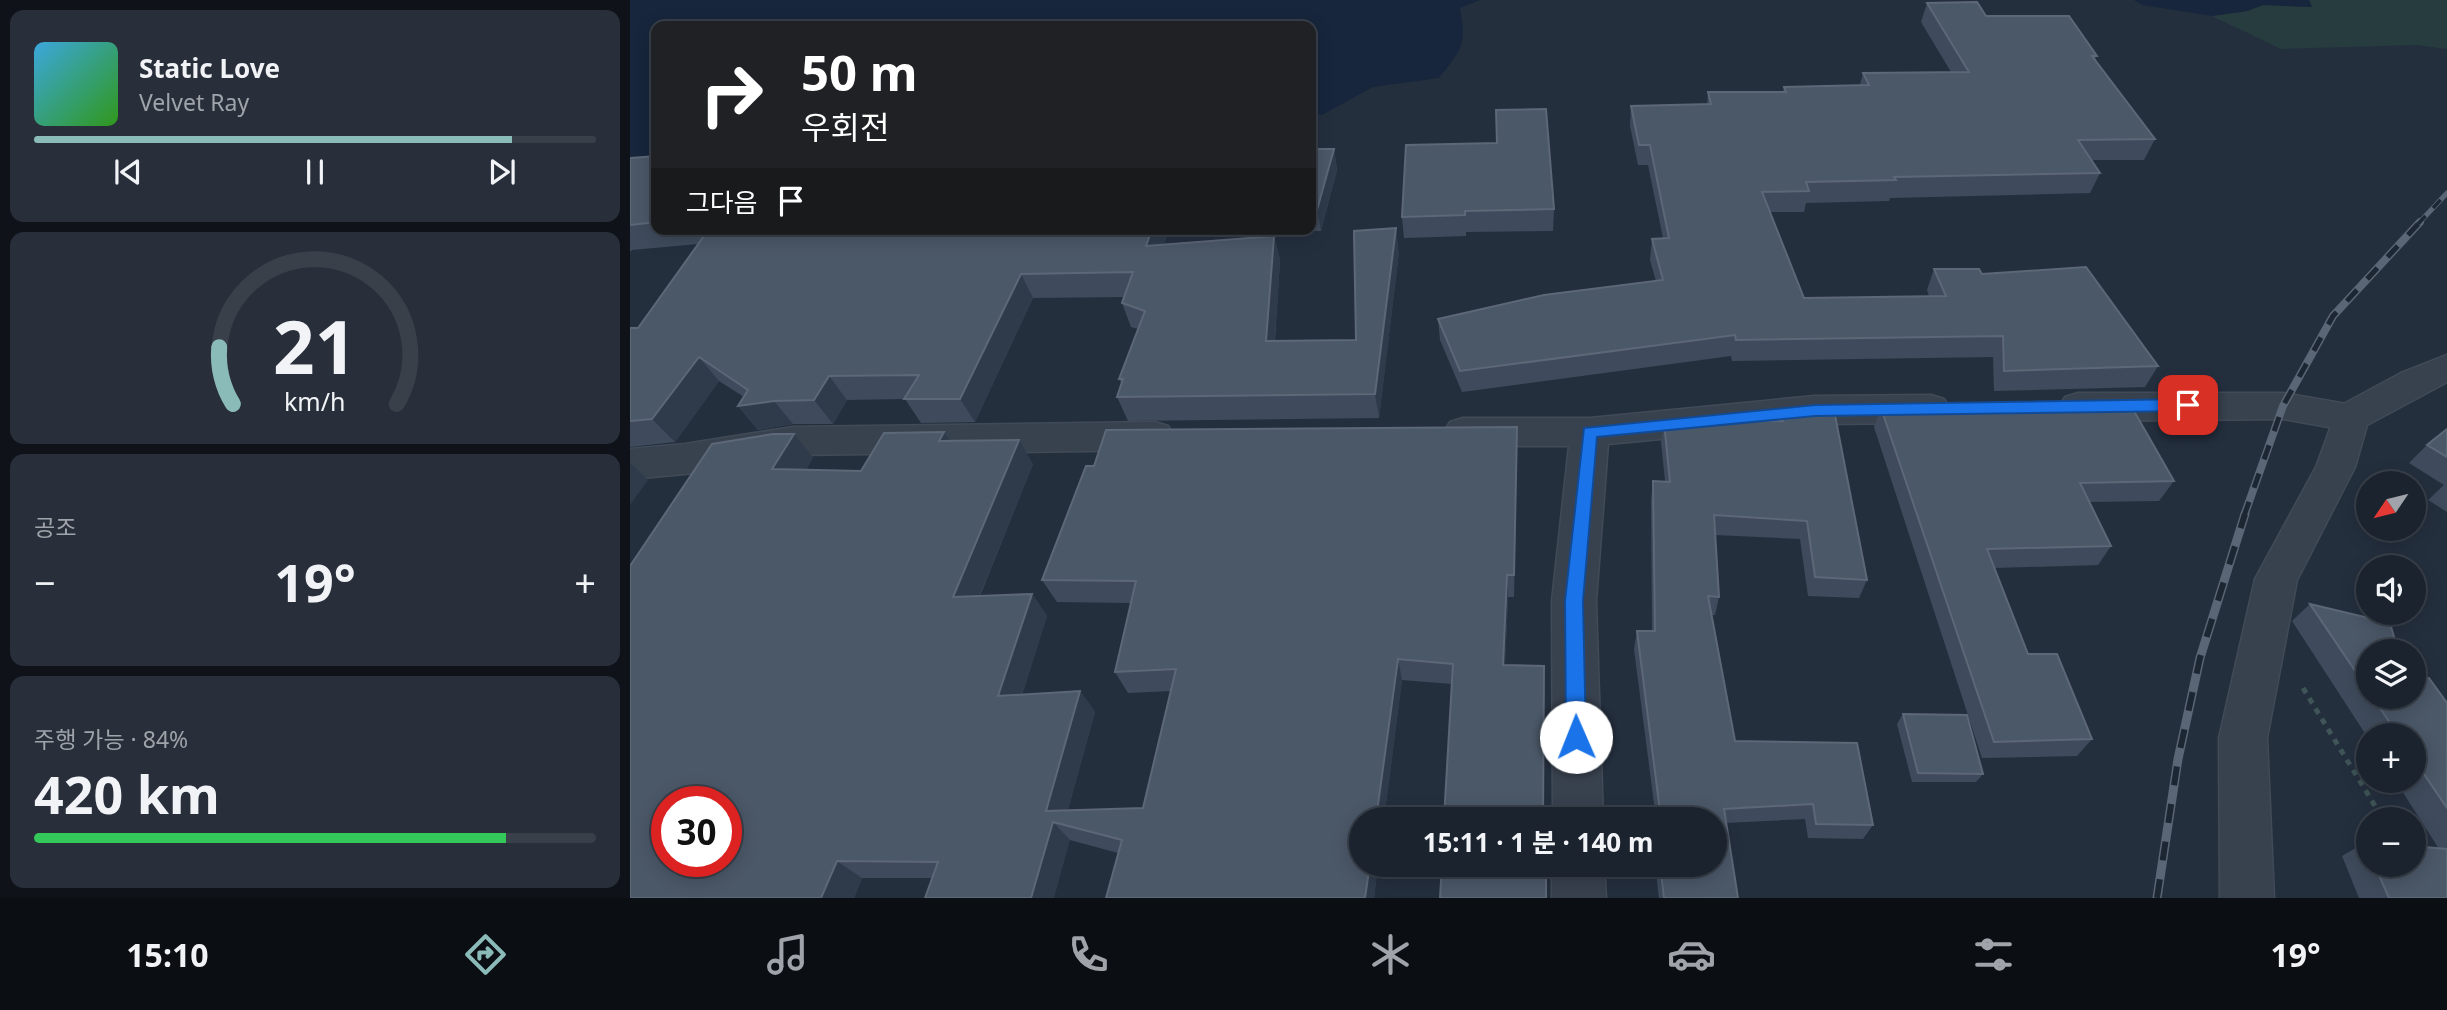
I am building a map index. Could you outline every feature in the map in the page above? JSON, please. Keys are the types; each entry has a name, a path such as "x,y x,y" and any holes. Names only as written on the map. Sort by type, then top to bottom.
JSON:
{"street":[{"path":"2050,407 2283,407 2351,417 2414,382 2447,368"},
{"path":"1427,432 1590,432 1815,410 1967,408"},
{"path":"2247,898 2244,738 2276,579 2335,467 2351,417"},
{"path":"1578,807 1574,601 1590,432"},
{"path":"630,464 685,459 793,441 1193,435"},
{"path":"1578,877 1579,898"}],"path":[{"path":"2264,637 2310,698 2376,807"}],"green space":[{"path":"2309,0 2447,0 2447,49 2417,45 2281,49 2212,16 2247,11 2263,5 2312,7"}],"water":[{"path":"630,0 1480,0 1460,8 1463,30 1461,46 1439,78 1373,87 1322,115 1316,114 1316,21 651,21 651,169 630,171"},
{"path":"2134,0 2309,0 2312,7 2263,5 2247,11 2212,16 2142,5"}],"building":[{"path":"1977,2 1986,16 2069,16 2097,56 2092,56 2155,139 2078,140 2100,173 1894,177 1896,180 1806,182 1809,191 1762,192 1804,298 1946,296 1934,269 1979,269 1982,274 2086,267 2158,366 2004,371 2003,336 1736,340 1735,335 1460,371 1438,319 1544,295 1663,280 1652,239 1669,238 1650,145 1639,145 1631,106 1711,104 1708,92 1786,92 1784,87 1869,85 1863,73 1969,72 1927,3"},
{"path":"1546,109 1554,209 1465,211 1465,215 1402,217 1406,145 1497,143 1496,110"},
{"path":"1316,149 1334,149 1317,210"},
{"path":"651,156 651,223 630,225 630,158"},
{"path":"1396,228 1375,394 1117,397 1123,379 1119,379 1145,311 1122,303 1133,272 1021,274 960,399 904,399 919,375 829,376 814,400 774,401 738,406 748,390 699,357 652,419 630,421 630,328 638,328 705,235 1150,235 1146,246 1274,236 1266,341 1356,340 1354,231"},
{"path":"2130,404 2174,481 2080,483 2111,546 1987,549 2028,654 2057,654 2092,739 1994,742 1881,408"},
{"path":"1834,410 1867,580 1815,577 1807,521 1714,515 1719,597 1708,596 1735,741 1857,743 1873,825 1816,824 1813,804 1727,809 1659,807 1637,631 1655,631 1653,481 1670,482 1664,422 1783,421 1780,413"},
{"path":"1517,427 1514,575 1507,575 1503,665 1544,666 1543,807 1445,807 1453,664 1398,659 1378,807 1349,807 1349,877 1368,877 1365,898 1106,898 1122,840 1053,822 1031,898 925,898 938,862 837,861 821,898 630,898 630,566 712,444 773,434 794,434 772,469 861,471 884,433 944,432 939,441 1019,440 953,597 1032,594 998,696 1080,691 1046,811 1143,808 1176,669 1115,672 1136,581 1042,580 1086,466 1094,466 1106,430"},
{"path":"2447,429 2447,457 2427,445"},
{"path":"2310,604 2356,615 2356,625 2391,625 2395,639 2356,639 2356,672"},
{"path":"2426,678 2429,678 2447,703 2447,808 2426,777 2426,723 2390,723 2381,709 2426,709"},
{"path":"1903,714 1967,715 1983,774 1918,773"},
{"path":"1727,828 1738,898 1664,898 1662,877 1727,877"},
{"path":"2426,847 2447,849 2447,898 2389,898 2380,877 2426,877"},
{"path":"1441,877 1546,877 1546,898 1440,898"}],"railway":[{"path":"2418,224 2447,193"},
{"path":"2244,516 2283,406 2333,316 2420,222"},
{"path":"2157,898 2178,759 2200,658 2245,514"}],"route":[{"path":"1576,737 1574,601 1590,432 1815,410 2188,405"}]}
